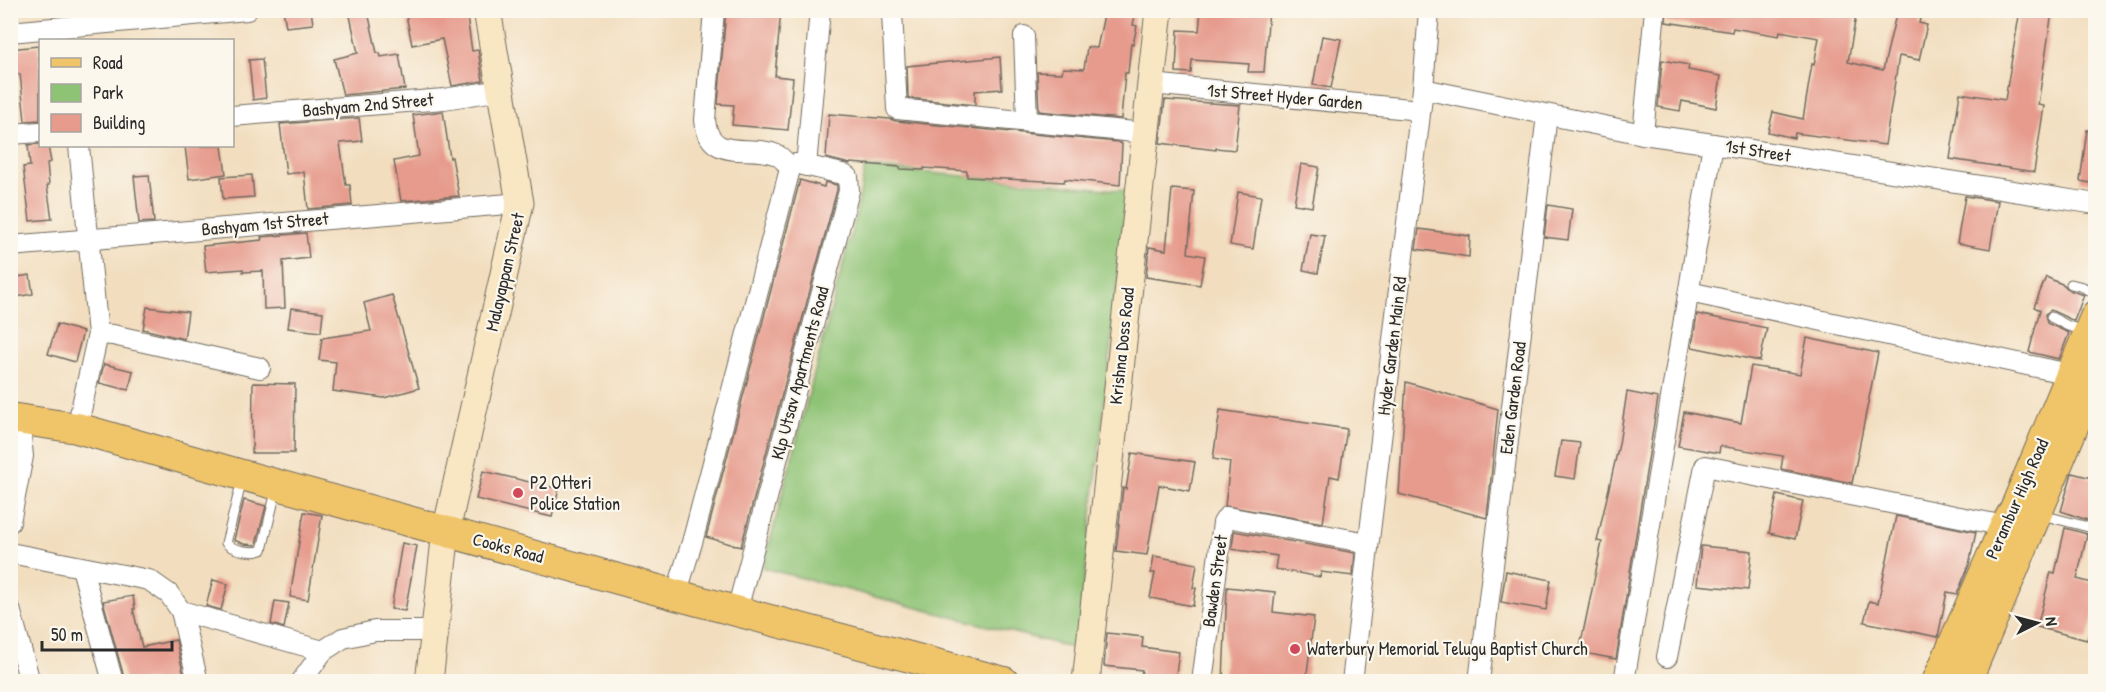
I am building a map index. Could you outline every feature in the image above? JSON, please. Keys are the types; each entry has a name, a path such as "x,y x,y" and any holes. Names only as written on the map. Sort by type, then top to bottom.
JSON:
{"main road":[{"name":"Perambur High Road","path":"1966,681 2032,506 2086,388 2092,323"},
{"name":"Cooks Road","path":"15,419 77,428 676,595 1004,681"},
{"name":"Perambur High Road","path":"1937,681 2005,526 2032,506"}],"street":[{"path":"10,32 67,34 247,10"},
{"name":"Malayappan Street","path":"429,681 446,531 520,203 487,10"},
{"name":"Klp Utsav Apartments Road","path":"714,10 705,120 706,132 711,141 721,147 778,155 798,167 842,174 848,177 849,191 737,610"},
{"path":"676,595 798,167 820,10"},
{"name":"Krishna Doss Road","path":"1086,681 1159,10"},
{"name":"Hyder Garden Main Rd","path":"1352,681 1423,89 1429,10"},
{"path":"1643,134 1655,10"},
{"path":"892,12 897,109 1144,133"},
{"path":"1024,36 1027,121"},
{"name":"1st Street Hyder Garden","path":"1151,84 1420,110"},
{"name":"1st Street","path":"1423,89 1643,134 2096,204"},
{"name":"Bashyam 2nd Street","path":"234,116 444,99 502,90"},
{"name":"Eden Garden Road","path":"1479,681 1546,115"},
{"path":"10,134 39,132"},
{"path":"1624,681 1713,144"},
{"path":"77,428 98,334 79,147"},
{"name":"Bashyam 1st Street","path":"10,246 520,203"},
{"path":"1689,292 2086,388"},
{"path":"98,334 113,335 260,368"},
{"path":"10,522 23,456 15,419"},
{"path":"1667,657 1705,466 2005,526"},
{"name":"Bawden Street","path":"1202,681 1223,523 1227,518 1368,543"},
{"path":"10,553 149,580 169,594 181,611 198,681"},
{"path":"82,568 113,681"},
{"path":"10,609 30,681"},
{"path":"181,611 323,651"},
{"path":"301,681 323,651 343,638 375,631 435,631"}],"lane":[{"path":"2071,284 2083,287 2096,295"},
{"path":"2051,317 2068,326 2092,323"},
{"path":"243,476 226,543 229,547 256,553 262,550 278,485"},
{"path":"2032,506 2096,529"}],"green space":[{"path":"865,167 1128,191 1077,649 763,568 856,215"}],"building":[{"path":"283,10 311,10 313,24 286,27"},
{"path":"443,10 466,10 472,51 478,50 483,81 452,86 442,39 412,45 406,15"},
{"path":"726,10 781,10 775,76 793,78 788,130 732,125 734,105 718,104"},
{"path":"1105,10 1136,10 1133,25 1137,26 1133,44 1131,43 1128,73 1125,73 1121,119 1039,111 1037,72 1062,73 1063,68 1084,69 1087,47 1097,48"},
{"path":"1201,10 1269,10 1264,72 1248,72 1249,64 1192,60 1191,73 1176,72 1178,30 1199,31"},
{"path":"1667,10 1857,10 1848,62 1883,70 1897,10 1922,10 1919,23 1927,25 1919,60 1899,56 1885,145 1795,133 1794,138 1768,132 1773,112 1803,119 1812,64 1814,65 1819,38 1780,31 1779,36 1733,28 1732,32 1666,22"},
{"path":"2020,10 2052,12 2038,105 2044,106 2034,172 1950,159 1960,93 2005,100"},
{"path":"368,12 377,53 380,53 381,57 399,54 405,89 343,95 334,59 358,53 350,16"},
{"path":"1322,36 1341,39 1331,88 1313,85"},
{"path":"38,46 39,120 25,121 20,74 10,75 10,49"},
{"path":"1000,57 1002,89 975,91 975,105 908,98 907,66"},
{"path":"262,59 266,98 253,100 249,60"},
{"path":"1662,60 1689,65 1688,70 1721,76 1716,108 1682,101 1680,111 1658,107"},
{"path":"1165,100 1240,105 1235,150 1160,143"},
{"path":"443,111 450,158 452,157 459,196 401,201 394,161 419,156 413,115"},
{"path":"829,114 1118,142 1122,144 1120,185 1065,179 1064,182 967,177 967,171 900,169 900,167 850,164 826,158"},
{"path":"359,118 362,141 340,143 346,185 350,185 352,205 308,209 304,172 286,174 280,124"},
{"path":"2087,130 2096,131 2096,184 2080,181"},
{"path":"39,144 39,147 48,147 51,162 47,163 49,185 47,185 52,219 30,221 23,167 30,166 28,145"},
{"path":"185,147 222,147 226,174 189,179"},
{"path":"1301,164 1319,167 1312,207 1294,204"},
{"path":"149,175 154,222 139,223 134,176"},
{"path":"252,175 254,197 223,199 221,177"},
{"path":"800,180 824,187 825,182 837,185 837,190 741,547 706,537"},
{"path":"1172,189 1194,191 1188,253 1205,256 1200,285 1146,277 1149,247 1166,250"},
{"path":"1238,192 1261,196 1253,249 1230,245"},
{"path":"1965,196 1998,201 1990,249 1957,243"},
{"path":"1548,205 1572,209 1568,240 1544,237"},
{"path":"1419,229 1470,236 1469,257 1416,249"},
{"path":"306,233 309,258 283,261 285,308 264,309 263,271 243,272 243,269 206,272 203,246"},
{"path":"1310,234 1325,236 1318,273 1303,270"},
{"path":"30,275 33,294 10,298 10,278"},
{"path":"2046,277 2064,285 2069,290 2084,295 2074,321 2051,310 2045,314 2047,323 2069,333 2059,359 2029,352 2040,310 2034,307"},
{"path":"392,295 419,388 384,398 333,391 336,362 319,360 322,338 371,331 364,303"},
{"path":"147,307 188,312 184,339 143,329"},
{"path":"291,308 323,312 321,332 288,328"},
{"path":"1697,314 1767,328 1760,361 1692,347"},
{"path":"57,324 83,332 75,362 48,354"},
{"path":"1807,338 1878,353 1852,483 1781,469 1783,456 1720,446 1719,453 1678,446 1684,412 1741,423 1751,366 1800,374"},
{"path":"104,364 133,371 129,390 99,383"},
{"path":"1406,382 1498,409 1487,518 1399,494"},
{"path":"253,383 295,384 294,453 252,453"},
{"path":"1627,392 1658,398 1616,659 1579,652 1602,542 1597,541 1619,444"},
{"path":"1220,410 1347,429 1339,478 1330,476 1323,523 1225,506 1230,462 1213,459"},
{"path":"1561,441 1580,443 1575,479 1555,476"},
{"path":"1132,453 1195,462 1190,491 1159,485 1147,555 1116,551 1123,488 1126,489"},
{"name":"P2 Otteri Police Station","path":"483,471 559,489 552,517 476,499"},
{"path":"2072,473 2096,479 2096,520 2091,519 2090,521 2061,511"},
{"path":"1777,495 1803,501 1795,539 1769,533"},
{"path":"244,500 266,506 256,545 234,540"},
{"path":"304,512 322,515 308,600 290,597"},
{"path":"1896,516 1976,532 1969,565 1957,594 1947,592 1938,637 1864,622 1869,601 1878,603"},
{"path":"2065,528 2087,534 2077,579 2096,584 2096,608 2087,640 2037,627 2051,572 2055,573"},
{"path":"1234,531 1355,553 1353,576 1321,572 1320,577 1275,569 1277,556 1232,549"},
{"path":"402,543 417,546 405,611 391,609"},
{"path":"1701,546 1752,551 1748,590 1697,585"},
{"path":"1154,556 1197,564 1193,606 1150,598 1155,573 1151,573"},
{"path":"1506,571 1551,580 1546,610 1501,602"},
{"path":"213,580 228,584 221,610 206,606"},
{"path":"1227,587 1275,592 1273,612 1314,617 1306,681 1223,680"},
{"path":"133,596 135,609 133,609 142,647 176,640 185,681 125,681 103,601"},
{"path":"275,601 289,603 284,628 271,624"},
{"path":"1107,633 1143,637 1142,647 1179,652 1175,681 1140,681 1142,670 1104,666"}],"place":[{"name":"P2 Otteri Police Station","path":"518,493"},
{"name":"Waterbury Memorial Telugu Baptist Church","path":"1295,649"}]}
